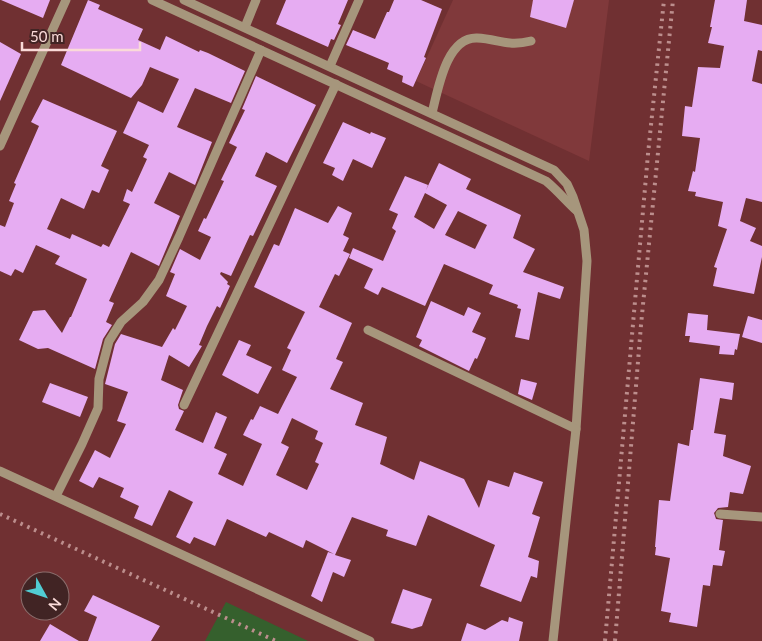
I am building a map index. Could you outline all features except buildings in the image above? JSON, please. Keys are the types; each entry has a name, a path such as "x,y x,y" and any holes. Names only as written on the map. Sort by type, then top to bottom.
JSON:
{"street":[{"path":"0,146 66,0"},
{"path":"152,0 546,181 561,193 568,204 577,212"},
{"path":"184,0 554,170 567,184 584,230 587,261 576,429 553,641"},
{"path":"245,27 256,0"},
{"path":"330,66 359,0"},
{"path":"432,113 448,60 454,48 460,43 471,38 508,44 520,44 531,41"},
{"path":"56,496 94,420 98,408 99,380 104,354 109,341 121,322 143,302 159,280 180,237 260,50"},
{"path":"184,405 336,84"},
{"path":"368,330 576,429"},
{"path":"0,471 370,641"},
{"path":"720,514 762,517"}],"shaded area":[{"path":"453,0 609,0 589,161 416,81"}],"green space":[{"path":"226,602 308,641 205,641"}],"railway":[{"path":"605,641 648,154 664,0"},
{"path":"615,641 641,325 673,0"},
{"path":"0,514 276,641"}]}
